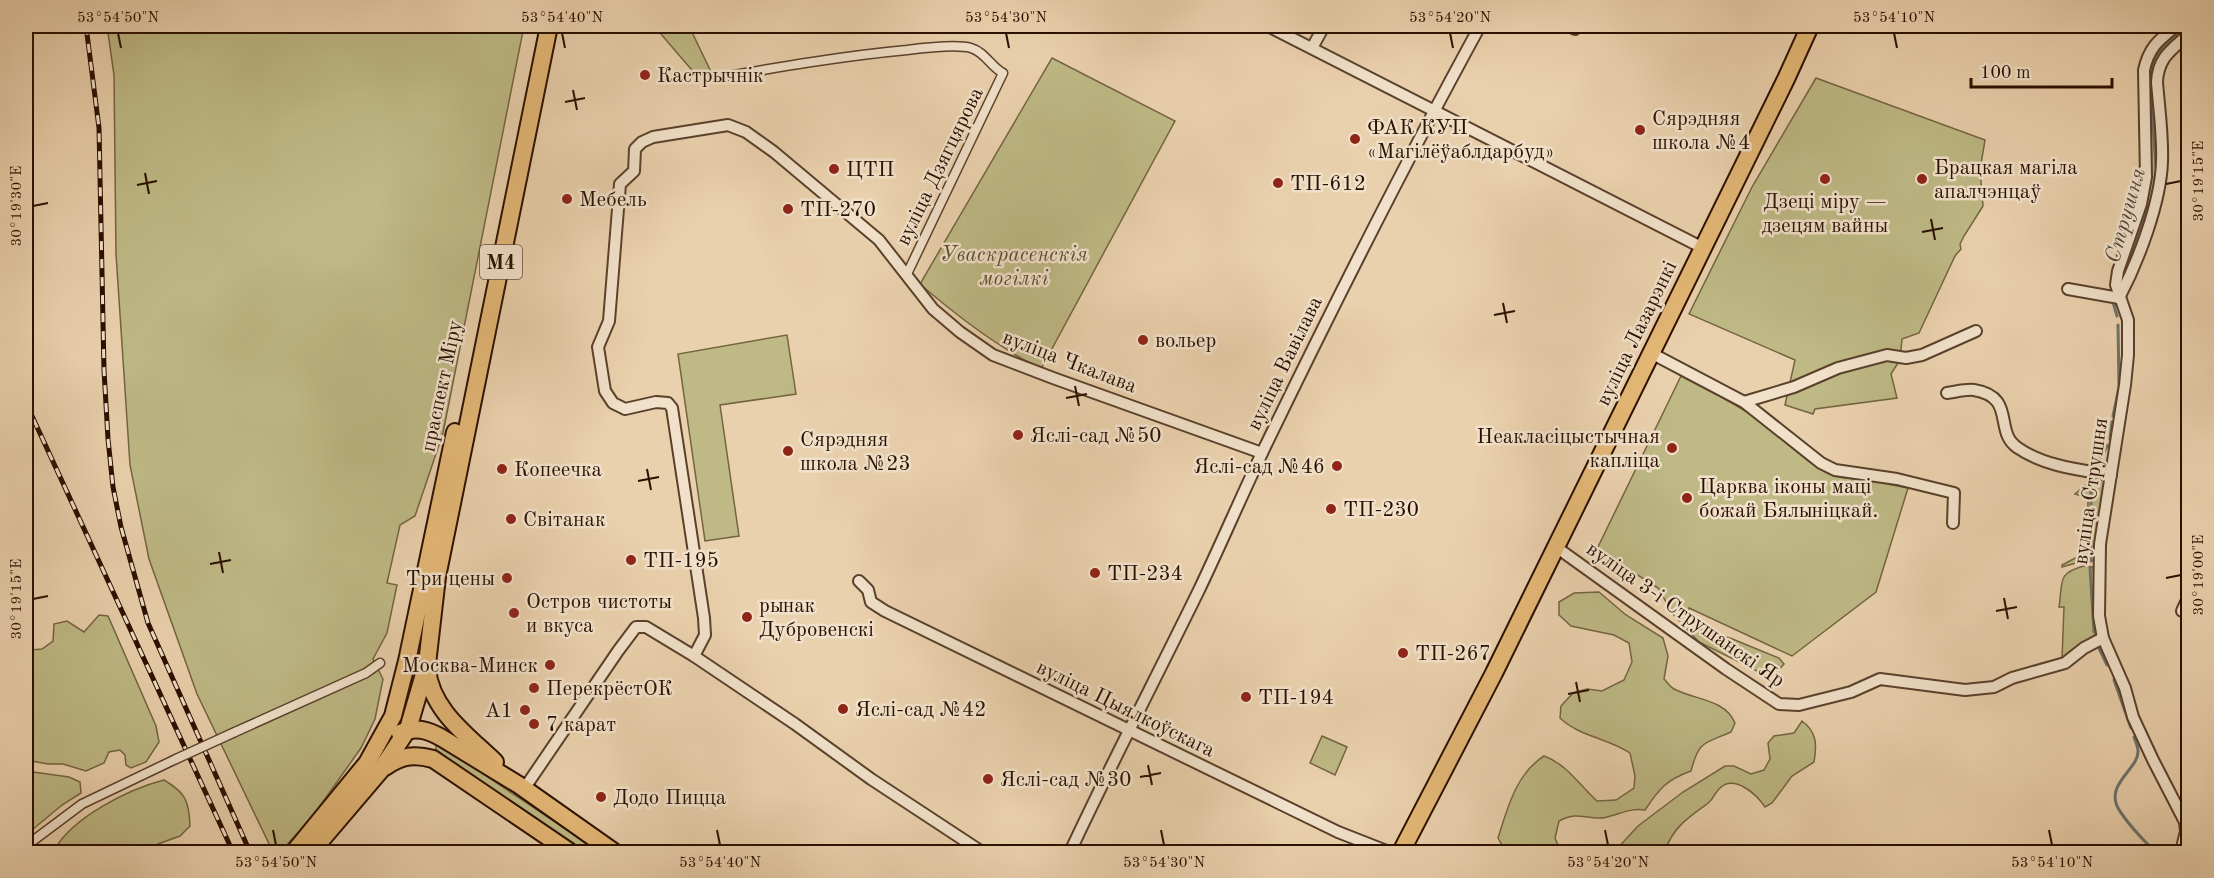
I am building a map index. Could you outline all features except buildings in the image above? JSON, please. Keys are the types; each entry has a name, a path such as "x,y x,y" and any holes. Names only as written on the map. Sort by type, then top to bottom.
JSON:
{"main road":[{"name":"праспект Міру","path":"374,762 393,716 407,661 496,239 538,26"},
{"name":"праспект Міру","path":"374,762 408,729 427,664 437,578 549,26"},
{"name":"вуліца Лазарэнкі","path":"1401,852 1494,673 1810,26"},
{"path":"407,661 408,729 422,751 570,852"},
{"path":"427,664 430,688 442,710 521,787"},
{"path":"408,729 424,730 442,738 521,787 614,852"},
{"path":"434,759 425,747 425,742 430,736 442,738"},
{"path":"374,762 420,755 434,759"},
{"name":"М4","path":"294,852 317,835 374,762"},
{"name":"М4","path":"311,852 317,835"}],"street":[{"path":"1268,26 1703,248"},
{"path":"1312,48 1324,26"},
{"name":"вуліца Вавілава","path":"1070,852 1128,729 1199,589 1262,453 1434,109 1480,26"},
{"name":"вуліца Струшня","path":"2176,26 2153,46 2146,63 2143,89 2147,146 2146,177 2136,224 2118,272 2116,285 2128,320 2129,333 2125,385 2099,564 2099,616 2103,638 2125,688 2133,717 2181,812 2187,832 2181,852"},
{"path":"2068,289 2119,298 2151,218 2161,177 2163,160 2157,69 2161,61 2188,35"},
{"name":"вуліца Дзягцярова","path":"716,78 853,55 923,48 970,48 982,53 995,69 1003,73 907,274"},
{"name":"вуліца Чкалава","path":"694,657 705,635 704,618 672,408 668,403 656,402 626,409 613,403 605,391 598,346 609,321 620,184 634,171 635,149 642,142 653,138 728,125 746,132 879,240 933,309 960,332 993,355 1262,453"},
{"path":"1744,402 1794,387 1838,368 1887,355 1906,358 1922,355 1976,331"},
{"path":"1651,352 1744,402 1821,463 1835,470 1907,481 1954,493 1953,523"},
{"path":"1947,393 1973,390 1996,400 2003,411 2005,428 2010,440 2016,447 2037,459 2111,475"},
{"name":"вуліца 3-і Струшанскі Яр","path":"1556,547 1726,669 1779,704 1799,705 1851,692 1880,679 1965,690 1994,687 2012,678 2065,663 2084,648 2103,638"},
{"name":"вуліца Цыялкоўскага","path":"859,581 868,590 871,602 885,611 1338,832 1389,852"},
{"path":"2182,611 2188,598"},
{"path":"521,787 636,627 646,627 795,724 871,779 982,852"},
{"path":"26,846 82,804 366,673 380,663"}],"green space":[{"path":"107,26 524,26 443,433 415,516 400,525 387,583 397,585 387,633 373,659 383,679 375,719 361,748 310,820 280,852 273,852 197,694 149,559 130,465 116,254 114,75"},
{"path":"654,26 689,26 712,74 697,76"},
{"path":"2182,26 2188,26 2188,30 2159,57 2154,71 2152,81 2158,178 2144,227 2124,282 2120,281 2143,214 2147,75 2154,51"},
{"name":"Уваскрасенскія могілкі","path":"1052,58 1175,121 1041,369 1008,351 978,330 920,284"},
{"path":"1816,78 1985,140 1980,170 1983,206 1964,236 1960,244 1961,249 1955,256 1919,333 1902,339 1900,360 1891,374 1897,398 1815,409 1813,414 1785,405 1795,360 1689,314 1752,187"},
{"path":"787,335 796,394 720,405 739,536 705,541 678,354"},
{"path":"1681,376 1748,413 1805,459 1825,472 1848,478 1886,480 1888,484 1908,488 1876,592 1792,656 1689,608 1689,619 1706,633 1730,638 1779,658 1784,664 1775,674 1759,672 1699,642 1673,614 1658,588 1597,549"},
{"path":"2089,474 2105,478 2106,481 2098,519 2094,559 2062,567 2087,552 2088,498 2075,494 2087,484"},
{"path":"2084,566 2093,567 2098,632 2070,656 2062,659 2064,607 2059,607 2063,579 2069,572"},
{"path":"1599,592 1626,615 1663,638 1668,656 1664,679 1671,687 1717,705 1730,715 1735,723 1731,732 1704,744 1697,754 1691,771 1664,786 1645,810 1639,809 1602,818 1571,816 1559,821 1555,838 1561,852 1506,852 1498,838 1514,792 1526,772 1544,756 1567,770 1597,801 1616,800 1634,788 1635,776 1630,753 1576,729 1560,718 1561,706 1573,693 1587,689 1602,691 1624,680 1632,662 1629,643 1614,635 1571,626 1559,615 1559,602 1574,593"},
{"path":"99,615 108,616 156,726 159,742 146,762 131,768 126,765 125,755 120,750 109,752 104,763 86,771 63,764 26,760 26,643 31,650 42,649 53,641 54,624 67,621 84,632"},
{"path":"1802,721 1811,730 1815,739 1814,762 1792,776 1772,803 1765,807 1751,792 1738,784 1731,783 1719,789 1709,802 1681,824 1664,852 1614,852 1638,826 1683,792 1725,766 1734,766 1751,774 1764,770 1770,759 1768,743 1774,736 1794,733"},
{"path":"1322,736 1347,747 1335,775 1310,763"},
{"path":"436,745 440,745 600,852 583,852 436,750"},
{"path":"26,771 69,777 80,782 81,793 62,805 26,835"},
{"path":"164,780 182,794 189,810 190,826 180,836 158,844 152,852 57,852 55,849 63,837 88,815 119,797"}],"waterway":[{"name":"Струшня","path":"2156,167 2150,81 2152,70 2161,49 2187,26"},
{"name":"Струшня","path":"2124,276 2152,198"},
{"name":"Струшня","path":"2113,302 2117,316"},
{"name":"Струшня","path":"2113,416 2119,387 2118,325"},
{"name":"Струшня","path":"2110,439 2112,422"},
{"name":"Струшня","path":"2094,469 2108,445"},
{"name":"Струшня","path":"2091,475 2091,561"},
{"name":"Струшня","path":"2090,568 2094,632"},
{"name":"Струшня","path":"2098,646 2107,665"},
{"name":"Струшня","path":"2114,680 2131,728"},
{"name":"Струшня","path":"2134,737 2138,749 2137,757 2116,790 2115,798 2120,812 2129,824 2153,850 2158,852"}],"railway":[{"path":"86,26 99,128 104,370 113,487 121,527 148,623 250,852"},
{"path":"26,403 233,852"}],"place":[{"name":"Кастрычнік","path":"645,75"},
{"name":"Сярэдняя школа №4","path":"1640,130"},
{"name":"ФАК КУП «Магілёўаблдарбуд»","path":"1355,139"},
{"name":"ЦТП","path":"834,169"},
{"name":"Дзеці міру — дзецям вайны","path":"1825,179"},
{"name":"Брацкая магіла апалчэнцаў","path":"1922,179"},
{"name":"ТП-612","path":"1278,183"},
{"name":"Мебель","path":"567,199"},
{"name":"ТП-270","path":"788,209"},
{"name":"вольер","path":"1143,340"},
{"name":"Яслі-сад №50","path":"1018,435"},
{"name":"Неакласіцыстычная капліца","path":"1672,448"},
{"name":"Сярэдняя школа №23","path":"788,451"},
{"name":"Яслі-сад №46","path":"1337,466"},
{"name":"Копеечка","path":"502,469"},
{"name":"Царква іконы маці божай Бялыніцкай.","path":"1687,498"},
{"name":"ТП-230","path":"1331,509"},
{"name":"Світанак","path":"511,519"},
{"name":"ТП-195","path":"631,560"},
{"name":"ТП-234","path":"1095,573"},
{"name":"Три цены","path":"507,578"},
{"name":"Остров чистоты и вкуса","path":"514,613"},
{"name":"рынак Дубровенскі","path":"747,617"},
{"name":"ТП-267","path":"1403,653"},
{"name":"Москва-Минск","path":"550,665"},
{"name":"ПерекрёстОК","path":"534,688"},
{"name":"ТП-194","path":"1246,697"},
{"name":"Яслі-сад №42","path":"843,709"},
{"name":"A1","path":"525,710"},
{"name":"7 карат","path":"534,724"},
{"name":"Яслі-сад №30","path":"988,779"},
{"name":"Додо Пицца","path":"601,797"}]}
